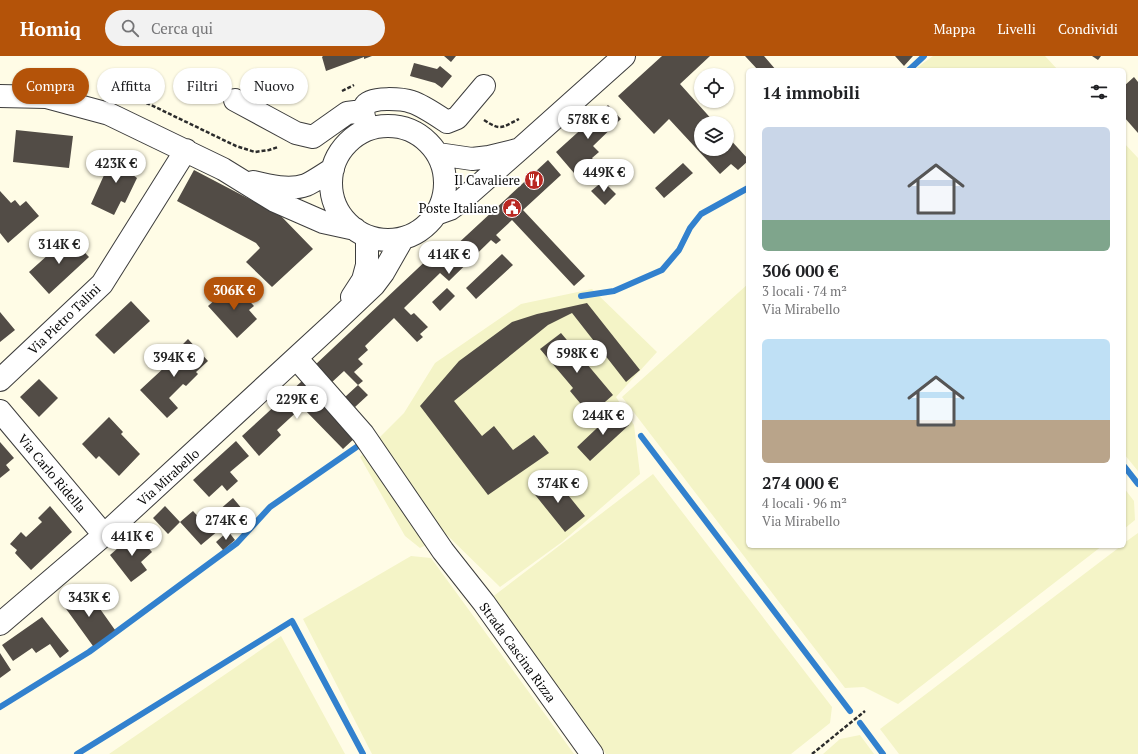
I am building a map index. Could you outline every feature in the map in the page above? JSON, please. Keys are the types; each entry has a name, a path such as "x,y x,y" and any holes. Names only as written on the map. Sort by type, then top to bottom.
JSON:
{"street":[{"path":"436,214 450,209 461,201 624,56"},
{"path":"361,232 347,222 340,213 332,194 332,180 333,169 337,157 348,143 357,135 366,120 365,105 374,100 390,99 413,102 447,122 457,118 484,86"},
{"path":"0,96 46,97 109,114 186,150 242,179 275,201 323,222 361,232 381,240 403,238 420,230 429,223 436,214 443,198 446,181 438,154 425,139 409,130 391,126 380,126 347,112 313,137 296,133 235,100"},
{"path":"438,154 472,159 520,149"},
{"name":"Via Pietro Talini","path":"0,380 102,284 186,150"},
{"path":"242,179 266,186 289,188 305,185 333,169"},
{"name":"Via Mirabello","path":"335,322 363,280 367,265 361,232"},
{"name":"Via Mirabello","path":"0,624 104,535 335,322 383,273 403,238"},
{"name":"Strada Cascina Rizza","path":"296,359 363,434 443,551 484,604 592,754"},
{"name":"Via Carlo Ridella","path":"0,412 104,535"}],"path":[{"path":"336,94 355,84"},
{"path":"148,104 236,146 255,152 282,146 296,133"},
{"path":"464,108 495,128 504,127 525,114"},
{"path":"812,754 865,711"}],"green space":[{"path":"933,56 1045,56 1056,68 917,68"},
{"path":"1126,145 1138,158 1138,471 1126,456"},
{"path":"746,286 746,548 1099,548 898,704 864,687 845,688 622,397"},
{"path":"592,289 657,352 616,397 634,425 640,474 562,542 500,587 447,535 420,548 405,536 360,457 404,413 435,363 521,304"},
{"path":"653,474 832,707 830,723 791,754 606,754 491,598"},
{"path":"1126,491 1134,501 1135,520 1126,527"},
{"path":"1138,533 1138,754 899,754 880,729 1118,548 1126,548 1126,542"},
{"path":"411,556 431,558 574,754 372,754 303,619"},
{"path":"281,636 345,754 109,754"},
{"path":"860,735 874,754 823,754 840,739"}],"building":[{"path":"323,56 372,56 364,59 364,57 326,71"},
{"path":"444,56 456,56 451,62"},
{"path":"662,56 710,56 697,68 694,68 694,71 680,84 694,100 694,108 702,108 709,116 694,116 694,146 669,119 654,134 618,96"},
{"path":"745,56 764,56 774,68 756,68"},
{"path":"895,56 913,56 904,66"},
{"path":"1092,56 1101,56 1098,60"},
{"path":"414,63 437,69 440,66 452,76 442,88 435,83 410,76"},
{"path":"1134,77 1138,82 1138,133 1126,119 1126,84"},
{"path":"608,105 621,119 593,146 599,152 592,158 595,162 588,168 584,163 574,173 556,152"},
{"path":"16,130 73,136 69,168 13,162"},
{"path":"734,144 746,157 746,163 738,170 731,164 720,174 703,156 734,156"},
{"path":"114,153 138,164 133,175 137,178 125,203 121,201 114,215 91,204"},
{"path":"548,160 561,175 523,210 585,276 574,286 512,220 496,235 501,240 496,244 491,240 449,281 440,273 404,308 411,315 414,313 428,327 420,334 423,337 417,342 394,318 365,346 368,350 358,359 363,364 354,372 363,381 358,385 344,371 331,383 315,365 432,255 439,261"},
{"path":"683,163 693,173 664,198 655,188"},
{"path":"194,170 280,215 313,249 272,287 246,262 260,248 256,243 177,201"},
{"path":"603,181 616,194 605,205 591,191"},
{"path":"0,191 11,203 15,200 20,206 26,201 39,216 8,243 0,233"},
{"path":"69,236 89,257 49,294 29,272"},
{"path":"502,254 513,265 476,299 466,288"},
{"path":"235,286 254,306 249,310 257,319 237,338 208,306 224,292 227,294"},
{"path":"447,288 455,296 440,311 432,302"},
{"path":"131,301 150,321 114,354 95,335"},
{"path":"587,303 640,370 626,382 572,313 548,325 454,401 482,436 494,426 513,450 534,435 549,453 488,495 420,406 459,361 512,322 537,314"},
{"path":"0,312 15,330 0,342"},
{"path":"561,333 613,395 590,415 570,391 573,388 540,349"},
{"path":"188,339 208,361 196,372 198,374 186,386 183,384 169,398 178,408 167,418 140,390 180,353 177,350"},
{"path":"39,379 58,398 39,417 20,397"},
{"path":"302,381 357,436 343,449 302,407 277,430 281,435 259,456 242,436"},
{"path":"358,385 368,395 355,407 345,397"},
{"path":"615,411 629,425 590,461 577,447"},
{"path":"109,417 123,432 121,434 140,454 119,476 99,456 96,459 82,444"},
{"path":"236,441 249,456 230,472 238,481 227,491 222,485 209,497 193,480"},
{"path":"0,442 14,458 6,465 10,470 0,478"},
{"path":"552,475 585,516 565,532 532,491"},
{"path":"233,498 243,510 201,545 180,522 193,511 204,523"},
{"path":"50,506 72,532 31,570 15,553 17,550 10,544 21,532 26,537 42,522 38,518"},
{"path":"165,506 180,522 168,534 153,518"},
{"path":"228,531 235,540 223,550 216,542"},
{"path":"135,533 152,552 141,562 147,570 131,582 110,555"},
{"path":"86,589 115,630 93,646 64,606"},
{"path":"42,617 69,651 60,658 50,644 36,653 32,648 13,661 2,645"},
{"path":"0,653 11,670 0,678"}],"waterway":[{"path":"911,68 924,56"},
{"path":"581,296 614,291 662,270 679,250 690,228 701,214 746,189"},
{"path":"641,436 850,711"},
{"path":"0,707 89,652 237,543 270,507 358,446"},
{"path":"1126,469 1138,484"},
{"path":"77,754 292,621 363,754"},
{"path":"860,723 883,754"}],"place":[{"name":"Il Cavaliere","path":"534,180"},
{"name":"Poste Italiane","path":"512,208"}]}
